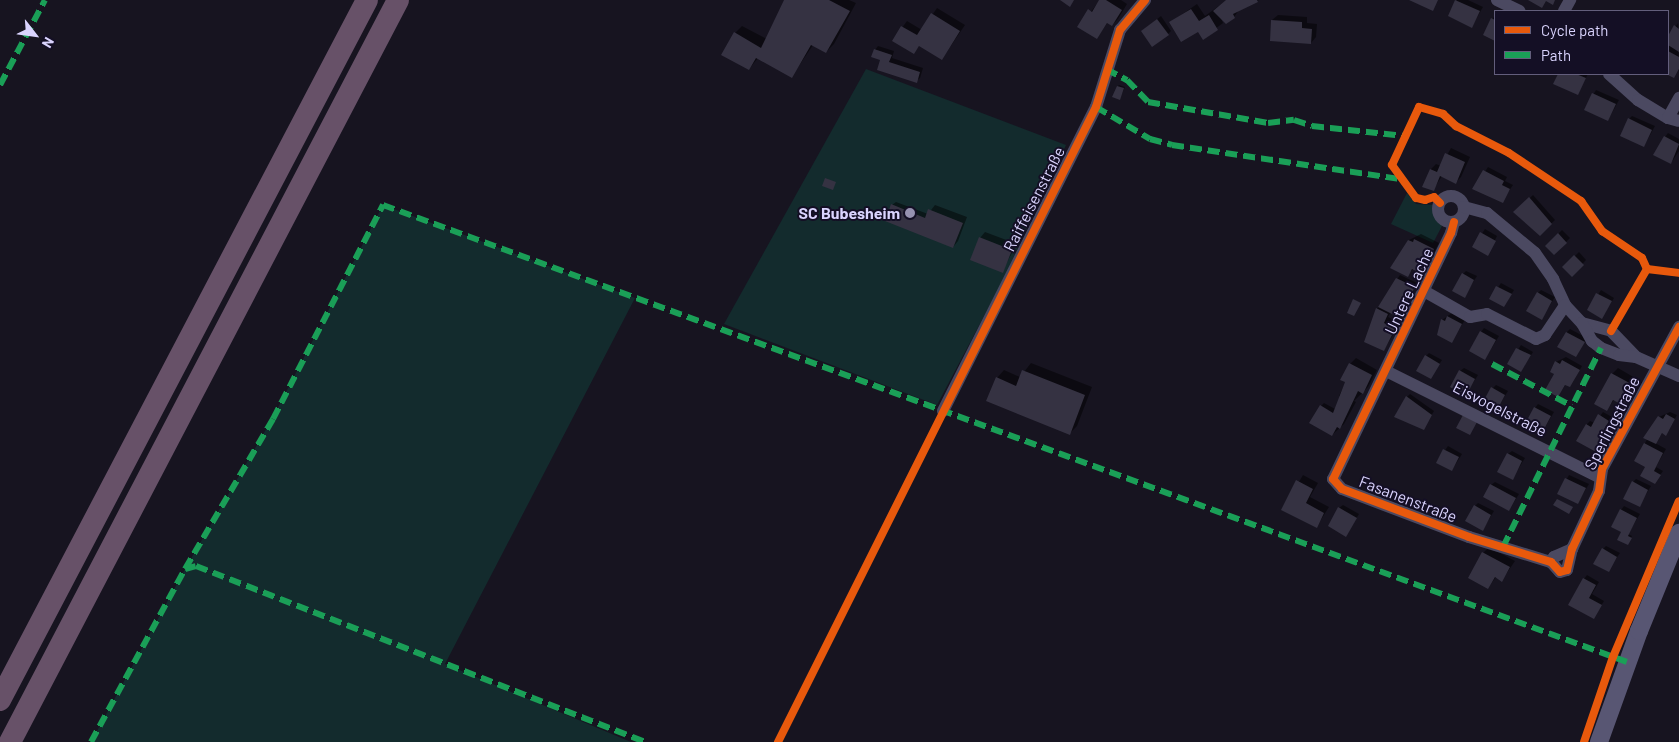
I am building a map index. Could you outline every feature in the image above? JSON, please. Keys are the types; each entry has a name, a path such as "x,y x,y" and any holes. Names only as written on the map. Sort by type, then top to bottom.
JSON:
{"highway":[{"path":"0,700 367,0"},
{"path":"10,742 398,0"}],"street":[{"name":"Raiffeisenstraße","path":"944,411 1096,107 1120,30 1145,0"},
{"path":"1497,0 1518,10"},
{"path":"1610,75 1638,100 1674,120 1679,98"},
{"path":"1454,222 1446,221 1440,215 1440,203 1453,196 1464,207 1487,212 1535,253 1553,279 1565,305 1582,324 1592,341 1601,348 1619,355 1636,357 1679,376"},
{"name":"Untere Lache","path":"1386,370 1424,291 1454,222 1463,215 1464,207"},
{"path":"1424,291 1470,317 1487,314 1536,339 1545,336 1565,305"},
{"path":"1582,324 1611,331 1636,357"},
{"name":"Sperlingstraße","path":"1572,549 1594,505 1599,477 1660,368 1667,345 1679,326"},
{"name":"Eisvogelstraße","path":"1386,370 1599,477"},
{"name":"Fasanenstraße","path":"1386,370 1334,478 1337,486 1469,537 1551,562 1557,570 1566,570 1572,549"},
{"path":"1600,742 1639,631 1679,533"}],"green space":[{"name":"SC Bubesheim","path":"866,69 1066,145 1002,282 937,405 724,324"},
{"path":"1407,193 1416,204 1435,205 1437,220 1442,226 1433,243 1391,224"},
{"path":"383,205 635,298 445,664 631,742 91,742 185,569 272,419"}],"building":[{"path":"784,0 829,0 850,11 826,53 811,45 792,78 756,58 749,70 721,55 734,32 761,48"},
{"path":"1060,0 1074,0 1070,7"},
{"path":"1099,0 1106,0 1122,10 1112,26 1107,23 1097,39 1077,27 1088,9 1092,12"},
{"path":"1226,0 1257,0 1258,2 1233,14 1235,18 1226,24 1213,11"},
{"path":"1409,0 1438,0 1433,11"},
{"path":"1455,0 1480,11 1472,28 1448,16"},
{"path":"1528,0 1555,0 1553,5 1546,1 1542,8"},
{"path":"1191,9 1199,21 1209,15 1218,30 1203,40 1198,32 1181,42 1169,22"},
{"path":"931,13 960,31 942,60 919,46 914,54 892,41 901,26 917,35"},
{"path":"1491,18 1494,20 1494,40 1483,35"},
{"path":"1157,19 1169,35 1152,47 1141,31"},
{"path":"1271,20 1302,22 1302,28 1312,29 1311,44 1270,41"},
{"path":"1674,25 1679,29 1679,52 1669,46 1669,34"},
{"path":"874,49 892,55 889,62 920,72 917,83 877,70 880,60 871,57"},
{"path":"1669,52 1679,57 1679,69 1674,78 1668,75"},
{"path":"1558,75 1578,75 1586,78 1578,95 1553,84"},
{"path":"1117,86 1124,88 1120,100 1112,97"},
{"path":"1592,93 1616,104 1608,121 1584,110"},
{"path":"1628,118 1652,130 1644,147 1620,136"},
{"path":"1664,136 1679,144 1671,164 1653,155"},
{"path":"1445,153 1465,162 1456,184 1440,176 1434,191 1422,187 1430,169 1437,172"},
{"path":"1483,170 1504,181 1502,185 1510,189 1503,203 1472,189"},
{"path":"825,178 836,182 833,190 822,186"},
{"path":"1529,197 1552,224 1540,236 1513,212"},
{"path":"891,204 925,218 928,209 963,223 953,248 885,221"},
{"path":"1480,232 1496,241 1488,256 1472,247"},
{"path":"1558,233 1567,243 1554,255 1545,246"},
{"path":"979,237 1012,250 1003,273 970,260"},
{"path":"1414,239 1434,249 1422,274 1412,269 1408,277 1390,268 1408,240 1413,242"},
{"path":"1574,255 1584,265 1572,277 1562,267"},
{"path":"1462,273 1474,280 1465,298 1452,291"},
{"path":"1396,278 1415,287 1406,305 1401,303 1394,315 1378,307"},
{"path":"1496,286 1512,294 1504,307 1489,299"},
{"path":"1537,292 1552,301 1542,320 1526,311"},
{"path":"1596,293 1612,301 1602,319 1587,310"},
{"path":"1353,299 1361,303 1354,316 1347,313"},
{"path":"1376,308 1388,314 1384,323 1395,329 1384,351 1364,342"},
{"path":"1447,316 1462,324 1452,343 1437,335 1441,319 1445,321"},
{"path":"1480,331 1496,340 1485,360 1469,351"},
{"path":"1566,332 1585,342 1576,357 1557,347"},
{"path":"1516,348 1531,355 1521,372 1507,364"},
{"path":"1425,355 1440,364 1431,379 1416,371"},
{"path":"1562,360 1580,370 1570,387 1565,385 1558,397 1545,390 1554,374 1550,372 1555,361 1560,364"},
{"path":"1349,363 1372,375 1363,394 1358,391 1340,429 1337,427 1332,436 1309,423 1320,405 1333,413 1345,382 1340,380"},
{"path":"1022,370 1085,395 1070,435 986,401 996,377 1016,386"},
{"path":"1459,370 1475,379 1466,396 1450,387"},
{"path":"1611,373 1637,387 1626,407 1613,400 1607,411 1594,404"},
{"path":"1491,387 1505,395 1496,412 1482,404"},
{"path":"1406,396 1432,415 1424,430 1394,417"},
{"path":"1534,407 1551,416 1541,435 1524,426"},
{"path":"1598,414 1609,421 1602,433 1608,436 1598,453 1576,441 1586,424 1591,427"},
{"path":"1666,414 1675,419 1666,436 1662,433 1656,444 1643,438 1658,416 1663,419"},
{"path":"1463,415 1477,422 1470,435 1456,428"},
{"path":"1644,443 1663,453 1654,471 1661,475 1655,484 1640,476 1645,467 1634,461"},
{"path":"1443,449 1459,457 1452,471 1436,463"},
{"path":"1507,453 1522,461 1513,480 1497,472"},
{"path":"1565,478 1586,488 1578,504 1557,494"},
{"path":"1296,480 1313,489 1306,503 1324,513 1317,528 1281,510"},
{"path":"1632,481 1648,490 1640,507 1623,499"},
{"path":"1490,484 1516,498 1509,511 1483,497"},
{"path":"1557,499 1573,507 1569,514 1553,505"},
{"path":"1474,505 1491,515 1483,531 1465,521"},
{"path":"1338,507 1357,518 1346,537 1328,526"},
{"path":"1620,509 1637,518 1628,536 1632,538 1628,545 1617,540 1621,532 1611,527"},
{"path":"1602,548 1617,557 1609,572 1593,564"},
{"path":"1482,552 1510,567 1502,582 1495,577 1488,589 1468,578"},
{"path":"1583,578 1596,585 1589,598 1602,605 1594,619 1568,605"}],"marked path":[{"path":"0,85 45,0"},
{"path":"1106,69 1127,80 1148,102 1268,123 1294,120 1312,126 1404,136"},
{"path":"1096,107 1150,139 1172,145 1400,179"},
{"path":"91,742 185,569 273,419 383,205 1627,662"},
{"path":"1503,547 1601,348"},
{"path":"1492,364 1572,406"},
{"path":"185,569 196,566 645,742"}],"cycle path":[{"path":"778,742 1096,107 1120,30 1145,0"},
{"path":"1440,203 1434,197 1425,200 1416,198 1392,165 1419,107 1443,114 1456,126 1509,153 1581,201 1602,231 1642,258 1647,269 1679,273"},
{"path":"1454,222 1451,233 1333,479 1342,489 1469,537 1551,562 1560,572 1567,570 1572,549 1599,491 1602,469 1679,327"},
{"path":"1611,331 1647,269"},
{"path":"1584,742 1613,657 1679,501"}],"place":[{"name":"SC Bubesheim","path":"910,213"}]}
